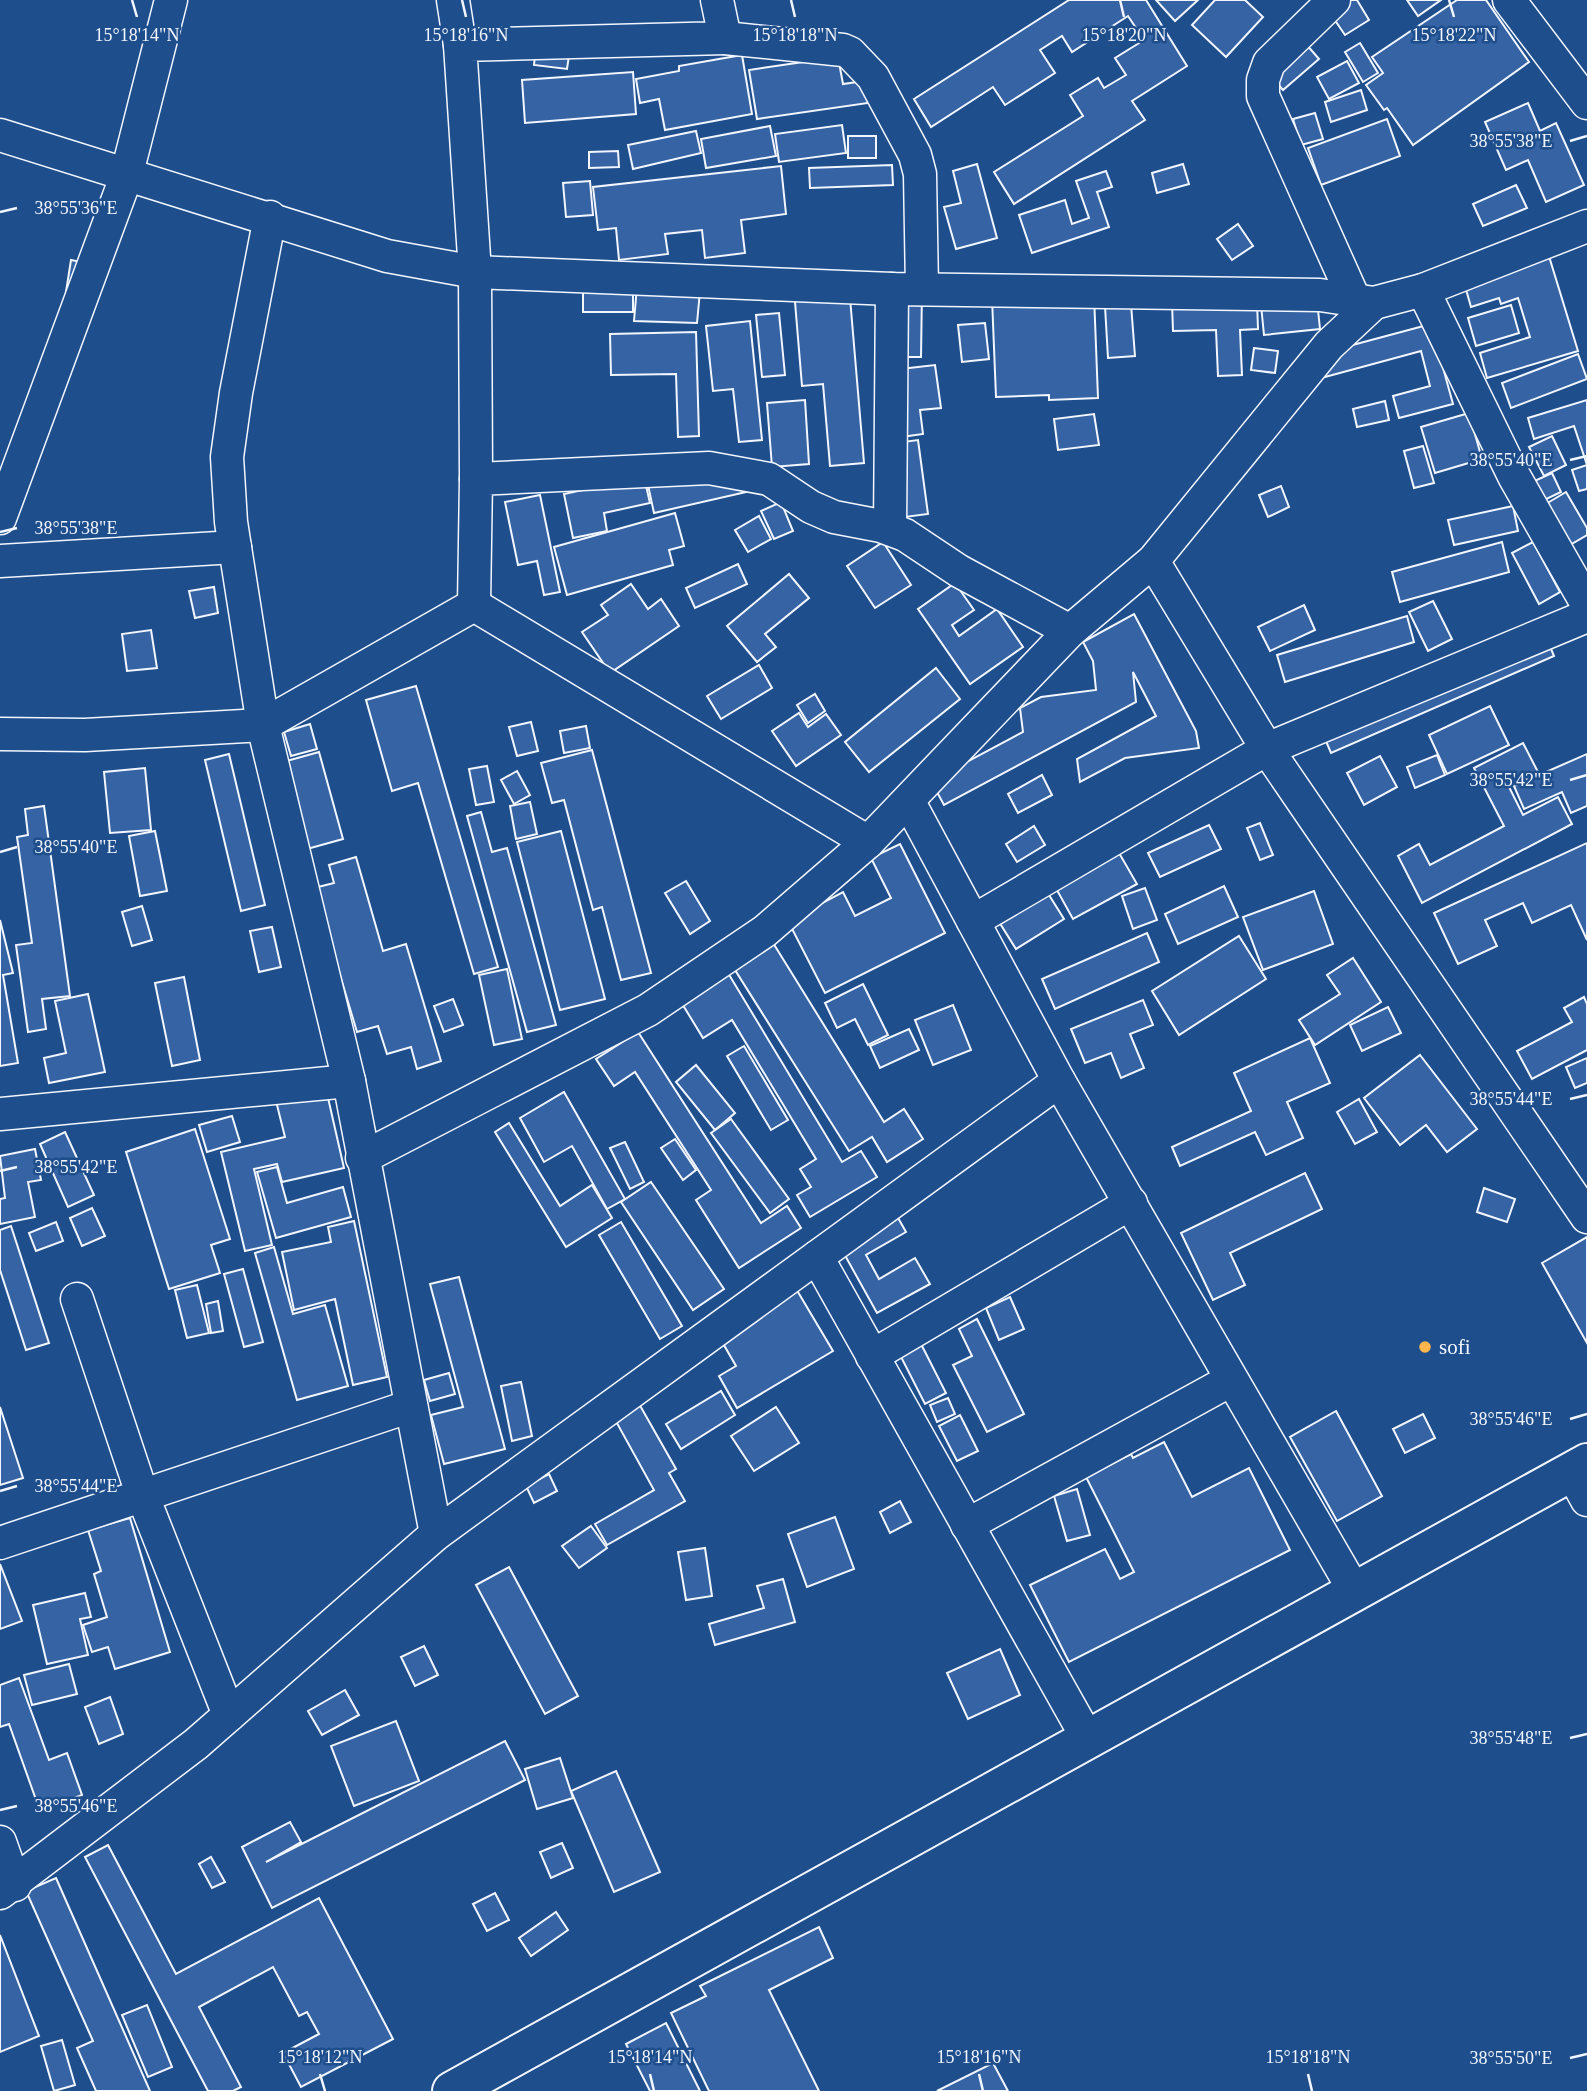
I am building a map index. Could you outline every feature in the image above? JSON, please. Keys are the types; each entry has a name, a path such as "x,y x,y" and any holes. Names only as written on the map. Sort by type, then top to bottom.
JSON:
{"main road":[{"path":"452,2091 1089,1741 1354,1590 1582,1478"}],"street":[{"path":"0,518 126,177 171,0"},
{"path":"453,0 460,45 475,272 474,605"},
{"path":"717,0 725,38"},
{"path":"1334,0 1269,62 1263,80 1263,96 1365,302"},
{"path":"1509,0 1587,103"},
{"path":"460,45 725,38 843,50 850,53 873,77 911,143 920,174 907,289 890,529"},
{"path":"0,135 126,177 270,217 387,256 475,272 907,289 1320,295 1365,302 1423,290 1587,226"},
{"path":"270,217 236,393 227,457 234,547 264,725 349,1081 436,1534"},
{"path":"1423,290 1514,477 1587,604"},
{"path":"362,1158 648,1010 765,931 868,842 1070,631 1153,561 1365,302"},
{"path":"476,479 721,469 769,479 811,507 834,517 890,529 1070,631"},
{"path":"0,561 234,547"},
{"path":"1153,561 1267,749 1587,1217"},
{"path":"0,734 85,734 264,725 474,605"},
{"path":"474,605 868,842"},
{"path":"973,921 1267,749 1587,616"},
{"path":"909,802 1059,1081 1354,1590"},
{"path":"0,1114 349,1081"},
{"path":"0,1842 7,1889 229,1715 436,1534 1059,1081"},
{"path":"872,1356 1130,1203"},
{"path":"817,1256 1089,1741"},
{"path":"76,1299 142,1494 229,1715"},
{"path":"967,1525 1231,1380"},
{"path":"0,1543 411,1406"}],"building":[{"path":"1069,0 1146,0 1187,66 1132,101 1145,120 1014,204 994,172 1083,116 1070,95 1098,78 1104,88 1126,75 1115,58 1144,40 1128,16 1072,52 1062,36 1040,50 1055,73 1005,105 993,87 931,127 914,99"},
{"path":"1156,0 1198,0 1175,21"},
{"path":"1215,0 1245,0 1263,17 1226,57 1192,25"},
{"path":"1350,0 1357,0 1369,20 1345,35 1330,13"},
{"path":"1407,0 1441,0 1418,16"},
{"path":"1457,0 1486,0 1529,62 1413,145 1387,108 1384,110 1366,85 1383,73 1372,57"},
{"path":"1299,36 1319,59 1283,90 1263,67"},
{"path":"1360,43 1378,73 1363,82 1345,52"},
{"path":"536,45 570,49 567,69 534,65"},
{"path":"742,55 752,114 665,130 659,99 640,103 636,79 679,71 679,66"},
{"path":"838,57 843,84 864,81 868,103 757,119 749,70"},
{"path":"1347,61 1359,83 1329,99 1317,77"},
{"path":"633,72 636,114 525,123 522,80"},
{"path":"1361,90 1367,110 1331,122 1325,102"},
{"path":"1528,103 1540,131 1556,123 1584,185 1546,202 1528,160 1506,170 1485,122"},
{"path":"1315,113 1323,139 1301,145 1293,119"},
{"path":"1387,119 1400,156 1321,185 1308,148"},
{"path":"842,125 846,153 779,162 775,134"},
{"path":"770,126 776,156 706,168 701,139"},
{"path":"696,131 701,153 633,169 628,145"},
{"path":"848,136 876,136 876,158 848,158"},
{"path":"618,151 619,167 589,168 589,152"},
{"path":"977,164 997,238 956,249 944,207 961,203 953,171"},
{"path":"1183,164 1189,184 1157,193 1152,173"},
{"path":"892,165 893,185 810,188 809,168"},
{"path":"781,166 786,214 741,220 745,253 705,258 702,230 665,234 668,254 619,260 616,228 598,230 593,187"},
{"path":"1106,171 1112,187 1097,192 1109,227 1032,253 1019,215 1065,200 1072,224 1089,218 1076,181"},
{"path":"590,181 593,215 566,217 563,183"},
{"path":"1516,185 1527,208 1483,226 1473,204"},
{"path":"1238,224 1253,246 1232,260 1217,239"},
{"path":"1548,253 1578,351 1487,378 1480,353 1530,337 1518,298 1501,304 1499,298 1471,307 1463,279"},
{"path":"71,260 86,263 81,294 66,292"},
{"path":"633,285 633,312 583,312 583,286"},
{"path":"637,286 700,291 697,323 634,321"},
{"path":"849,286 864,463 830,466 823,384 802,386 794,290"},
{"path":"898,289 922,290 921,357 897,357"},
{"path":"1094,295 1098,398 1049,400 1049,395 996,397 992,298"},
{"path":"1317,300 1320,329 1264,335 1261,305"},
{"path":"1257,301 1258,329 1240,330 1242,375 1218,376 1216,330 1173,331 1172,303"},
{"path":"1131,304 1135,356 1108,358 1105,306"},
{"path":"1511,305 1519,333 1476,346 1468,318"},
{"path":"779,313 785,375 762,377 756,315"},
{"path":"750,321 762,440 739,442 733,389 713,391 706,326"},
{"path":"985,323 989,359 962,362 958,325"},
{"path":"1431,324 1453,404 1399,418 1393,396 1430,386 1421,351 1325,377 1319,354"},
{"path":"696,332 699,436 678,437 676,374 611,375 610,334"},
{"path":"1254,348 1278,351 1275,373 1251,370"},
{"path":"1578,354 1587,379 1511,408 1502,383"},
{"path":"935,365 941,408 920,410 923,434 901,437 892,370"},
{"path":"805,400 809,464 772,467 767,403"},
{"path":"1587,400 1587,465 1574,426 1534,439 1528,418"},
{"path":"1385,401 1389,420 1357,427 1353,409"},
{"path":"1469,413 1482,459 1435,473 1421,427"},
{"path":"1094,414 1099,445 1058,450 1054,419"},
{"path":"1552,436 1566,465 1544,476 1529,447"},
{"path":"918,440 928,514 905,517 895,443"},
{"path":"1423,446 1434,483 1414,488 1404,451"},
{"path":"749,462 755,490 654,513 648,485"},
{"path":"1587,465 1587,489 1579,491 1572,470"},
{"path":"1552,473 1561,492 1538,503 1530,483"},
{"path":"644,477 650,503 604,513 607,531 573,538 564,494"},
{"path":"1281,486 1289,507 1268,517 1259,495"},
{"path":"1566,492 1587,528 1587,535 1563,549 1539,508"},
{"path":"540,495 560,592 544,595 537,561 518,565 505,502"},
{"path":"781,502 793,531 774,539 761,511"},
{"path":"1513,506 1518,531 1454,545 1448,520"},
{"path":"675,513 684,546 669,550 673,565 567,595 554,547"},
{"path":"759,516 771,539 748,552 735,530"},
{"path":"883,542 911,585 875,608 847,566"},
{"path":"1502,542 1509,572 1400,602 1392,572"},
{"path":"1533,542 1560,592 1539,604 1512,553"},
{"path":"738,564 747,584 695,608 686,588"},
{"path":"789,574 809,598 765,634 776,647 757,662 727,626"},
{"path":"955,583 974,610 952,625 959,636 997,609 1023,647 970,684 918,609"},
{"path":"631,584 648,609 661,599 679,626 610,673 582,632 608,615 601,605"},
{"path":"214,587 218,613 195,618 189,591"},
{"path":"1433,601 1452,639 1428,651 1409,612"},
{"path":"1304,605 1315,630 1270,651 1258,627"},
{"path":"1134,614 1196,731 1199,748 1125,758 1080,782 1077,759 1156,716 1133,672 1136,702 944,805 931,781 1023,732 1020,708 1041,697 1096,690 1093,661 1083,642"},
{"path":"1407,616 1414,642 1285,682 1277,655"},
{"path":"151,630 157,668 127,671 122,634"},
{"path":"1543,630 1554,656 1331,753 1320,727"},
{"path":"759,665 772,688 721,719 707,696"},
{"path":"936,668 960,699 869,772 845,742"},
{"path":"416,686 498,967 474,974 418,783 392,791 366,700"},
{"path":"815,694 825,711 808,723 797,705"},
{"path":"1490,706 1509,745 1447,774 1429,735"},
{"path":"799,713 808,727 826,714 841,735 796,766 772,731"},
{"path":"531,722 538,751 517,756 509,727"},
{"path":"310,724 317,749 291,756 284,732"},
{"path":"586,726 590,748 564,753 560,731"},
{"path":"1523,743 1538,772 1509,787 1523,815 1558,797 1572,824 1422,903 1398,856 1419,844 1430,865 1504,826 1474,768"},
{"path":"592,750 651,973 621,980 602,907 593,910 564,800 552,803 541,763"},
{"path":"319,752 343,839 307,849 283,762"},
{"path":"229,754 265,905 241,911 205,760"},
{"path":"1587,754 1587,806 1571,813 1562,792 1524,809 1514,786"},
{"path":"1437,755 1445,775 1415,788 1407,767"},
{"path":"1380,756 1397,787 1364,805 1347,773"},
{"path":"487,766 494,802 476,805 469,769"},
{"path":"145,768 151,830 110,833 104,772"},
{"path":"517,771 530,795 514,804 501,780"},
{"path":"1042,775 1052,795 1018,813 1008,794"},
{"path":"530,802 537,834 516,839 510,806"},
{"path":"44,806 70,996 42,999 46,1029 28,1032 16,945 32,943 17,837 28,835 25,809"},
{"path":"481,812 492,852 507,848 556,1025 527,1032 467,816"},
{"path":"1260,823 1273,855 1260,860 1247,828"},
{"path":"1209,825 1221,849 1160,877 1148,853"},
{"path":"1034,826 1045,845 1017,862 1006,844"},
{"path":"155,831 167,891 140,896 129,836"},
{"path":"561,831 605,999 560,1010 517,842"},
{"path":"1111,839 1137,884 1073,919 1048,874"},
{"path":"1587,843 1587,940 1571,905 1532,923 1523,903 1485,920 1497,946 1458,964 1434,913"},
{"path":"900,844 945,933 825,993 788,921 843,892 855,916 891,898 871,858"},
{"path":"356,857 383,951 406,944 441,1061 417,1069 411,1047 387,1054 378,1026 357,1032 314,888 334,883 329,865"},
{"path":"1034,871 1064,919 1016,949 986,901"},
{"path":"686,881 710,921 690,934 665,893"},
{"path":"1224,886 1238,917 1178,944 1165,914"},
{"path":"1145,888 1157,920 1133,929 1122,896"},
{"path":"1314,891 1333,944 1263,970 1243,917"},
{"path":"142,906 152,940 132,946 122,912"},
{"path":"0,920 13,973 3,975 18,1063 0,1066"},
{"path":"272,927 281,967 259,972 250,931"},
{"path":"1147,933 1159,962 1055,1009 1042,979"},
{"path":"1239,936 1266,979 1179,1035 1152,991"},
{"path":"770,938 884,1122 904,1109 923,1139 887,1162 872,1137 849,1151 730,962"},
{"path":"1353,958 1381,1002 1315,1045 1299,1020 1340,994 1327,975"},
{"path":"725,968 842,1162 861,1151 877,1177 810,1217 797,1195 811,1187 800,1169 816,1159 732,1020 703,1038 678,997"},
{"path":"507,969 522,1039 494,1045 479,975"},
{"path":"184,977 200,1060 172,1066 155,983"},
{"path":"863,984 888,1035 868,1045 855,1019 837,1028 825,1003"},
{"path":"88,994 105,1072 49,1083 44,1058 66,1053 55,1001"},
{"path":"1584,997 1587,1004 1587,1050 1532,1079 1517,1051 1572,1022 1564,1008"},
{"path":"453,999 463,1025 444,1032 434,1006"},
{"path":"1143,1000 1153,1025 1130,1034 1144,1068 1121,1078 1111,1053 1085,1063 1071,1029"},
{"path":"953,1005 971,1050 933,1065 915,1020"},
{"path":"1388,1007 1401,1033 1362,1051 1350,1025"},
{"path":"909,1029 919,1050 880,1068 870,1046"},
{"path":"638,1032 761,1223 787,1206 801,1228 739,1268 696,1200 711,1190 635,1072 614,1086 596,1059"},
{"path":"1310,1038 1330,1083 1287,1102 1303,1138 1266,1155 1255,1132 1180,1166 1172,1147 1251,1111 1234,1073"},
{"path":"744,1046 788,1120 771,1130 727,1056"},
{"path":"1420,1055 1477,1129 1447,1152 1426,1125 1400,1145 1364,1098"},
{"path":"1587,1058 1587,1083 1575,1088 1566,1067"},
{"path":"696,1065 735,1113 715,1130 676,1082"},
{"path":"326,1089 344,1168 282,1182 277,1164 254,1169 272,1245 245,1251 221,1152 285,1137 276,1101"},
{"path":"564,1092 625,1199 607,1209 572,1146 544,1162 520,1118"},
{"path":"1359,1099 1377,1132 1355,1144 1337,1112"},
{"path":"232,1116 240,1142 207,1152 199,1125"},
{"path":"731,1119 789,1199 770,1213 711,1133"},
{"path":"509,1123 560,1206 592,1185 612,1218 566,1247 495,1132"},
{"path":"195,1129 230,1239 211,1245 220,1273 169,1289 126,1152"},
{"path":"65,1132 94,1195 68,1207 40,1144"},
{"path":"675,1139 696,1170 683,1180 661,1148"},
{"path":"625,1142 644,1182 630,1189 610,1148"},
{"path":"35,1149 41,1180 28,1182 35,1217 0,1224 0,1199 5,1198 0,1156"},
{"path":"277,1167 287,1203 343,1187 351,1217 276,1238 257,1172"},
{"path":"1305,1173 1322,1209 1230,1253 1245,1285 1213,1300 1181,1233"},
{"path":"651,1182 724,1289 693,1310 621,1202"},
{"path":"1484,1188 1515,1199 1507,1222 1477,1212"},
{"path":"92,1208 105,1236 82,1246 70,1218"},
{"path":"893,1209 906,1232 866,1255 879,1279 915,1258 930,1284 877,1313 837,1241"},
{"path":"354,1221 387,1377 353,1385 335,1299 294,1310 282,1252 331,1242 328,1227"},
{"path":"56,1222 63,1241 36,1251 29,1233"},
{"path":"621,1222 682,1326 660,1339 599,1235"},
{"path":"11,1226 49,1343 26,1350 0,1270 0,1230"},
{"path":"1587,1237 1587,1343 1542,1263"},
{"path":"274,1247 293,1314 325,1305 348,1386 297,1400 255,1253"},
{"path":"243,1269 263,1342 244,1347 224,1274"},
{"path":"459,1277 505,1449 444,1464 431,1415 463,1407 430,1284"},
{"path":"197,1285 209,1333 187,1338 175,1290"},
{"path":"795,1287 833,1351 737,1408 719,1376 736,1366 717,1333"},
{"path":"1010,1297 1024,1329 999,1340 986,1308"},
{"path":"218,1301 223,1331 211,1333 206,1304"},
{"path":"977,1319 1024,1414 987,1432 953,1365 972,1356 959,1329"},
{"path":"919,1340 946,1393 925,1404 898,1351"},
{"path":"449,1373 455,1394 430,1401 424,1380"},
{"path":"521,1382 532,1436 512,1441 501,1386"},
{"path":"721,1391 735,1415 681,1449 666,1424"},
{"path":"948,1398 955,1414 937,1422 930,1405"},
{"path":"638,1402 676,1469 669,1473 685,1501 607,1545 595,1524 654,1490 613,1416"},
{"path":"0,1407 23,1478 0,1485"},
{"path":"776,1407 799,1443 754,1471 731,1436"},
{"path":"1336,1411 1382,1496 1337,1521 1290,1437"},
{"path":"1423,1414 1435,1438 1405,1453 1393,1429"},
{"path":"960,1415 978,1451 957,1461 939,1426"},
{"path":"1164,1442 1192,1497 1249,1468 1290,1550 1069,1662 1030,1585 1105,1549 1120,1579 1134,1572 1086,1477 1131,1454 1133,1458"},
{"path":"549,1474 557,1491 534,1503 526,1486"},
{"path":"1077,1489 1090,1535 1067,1541 1054,1496"},
{"path":"900,1501 911,1522 890,1533 880,1512"},
{"path":"835,1517 854,1569 807,1587 788,1534"},
{"path":"130,1518 170,1652 115,1669 108,1647 92,1652 83,1625 107,1617 94,1574 101,1571 88,1530"},
{"path":"591,1526 607,1548 579,1568 562,1546"},
{"path":"705,1548 712,1596 686,1600 678,1552"},
{"path":"0,1564 22,1621 0,1629"},
{"path":"509,1567 578,1696 545,1714 476,1585"},
{"path":"783,1579 795,1622 715,1645 709,1624 764,1608 757,1586"},
{"path":"85,1593 91,1617 80,1619 88,1655 47,1664 33,1605"},
{"path":"424,1646 438,1675 415,1686 401,1657"},
{"path":"1000,1649 1020,1695 968,1719 947,1673"},
{"path":"69,1664 77,1694 32,1705 24,1675"},
{"path":"19,1678 49,1760 67,1753 82,1795 40,1811 9,1724 0,1727 0,1685"},
{"path":"345,1690 359,1715 322,1735 308,1711"},
{"path":"110,1697 123,1734 99,1744 85,1707"},
{"path":"396,1721 419,1781 354,1806 331,1746"},
{"path":"505,1741 525,1780 272,1908 242,1847 290,1822 301,1842 266,1862"},
{"path":"560,1758 573,1798 537,1809 525,1769"},
{"path":"616,1771 660,1872 614,1892 571,1791"},
{"path":"562,1843 573,1868 551,1878 540,1852"},
{"path":"108,1845 176,1974 319,1898 393,2039 301,2087 283,2053 319,2034 307,2012 299,2016 273,1967 199,2007 241,2087 233,2091 208,2091 85,1857"},
{"path":"211,1857 225,1882 212,1888 199,1864"},
{"path":"56,1878 150,2091 96,2091 77,2048 93,2041 26,1891"},
{"path":"495,1893 509,1920 487,1931 473,1904"},
{"path":"556,1912 568,1930 531,1956 519,1938"},
{"path":"819,1927 833,1958 769,1990 819,2091 709,2091 671,2013 706,1996 700,1986"},
{"path":"0,1935 39,2036 0,2052"},
{"path":"147,2005 172,2067 148,2077 122,2015"},
{"path":"666,2023 700,2091 650,2091 626,2044"},
{"path":"62,2040 75,2085 54,2091 41,2046"},
{"path":"993,2063 1008,2091 937,2091"}],"place":[{"name":"sofi","path":"1425,1347"}]}
